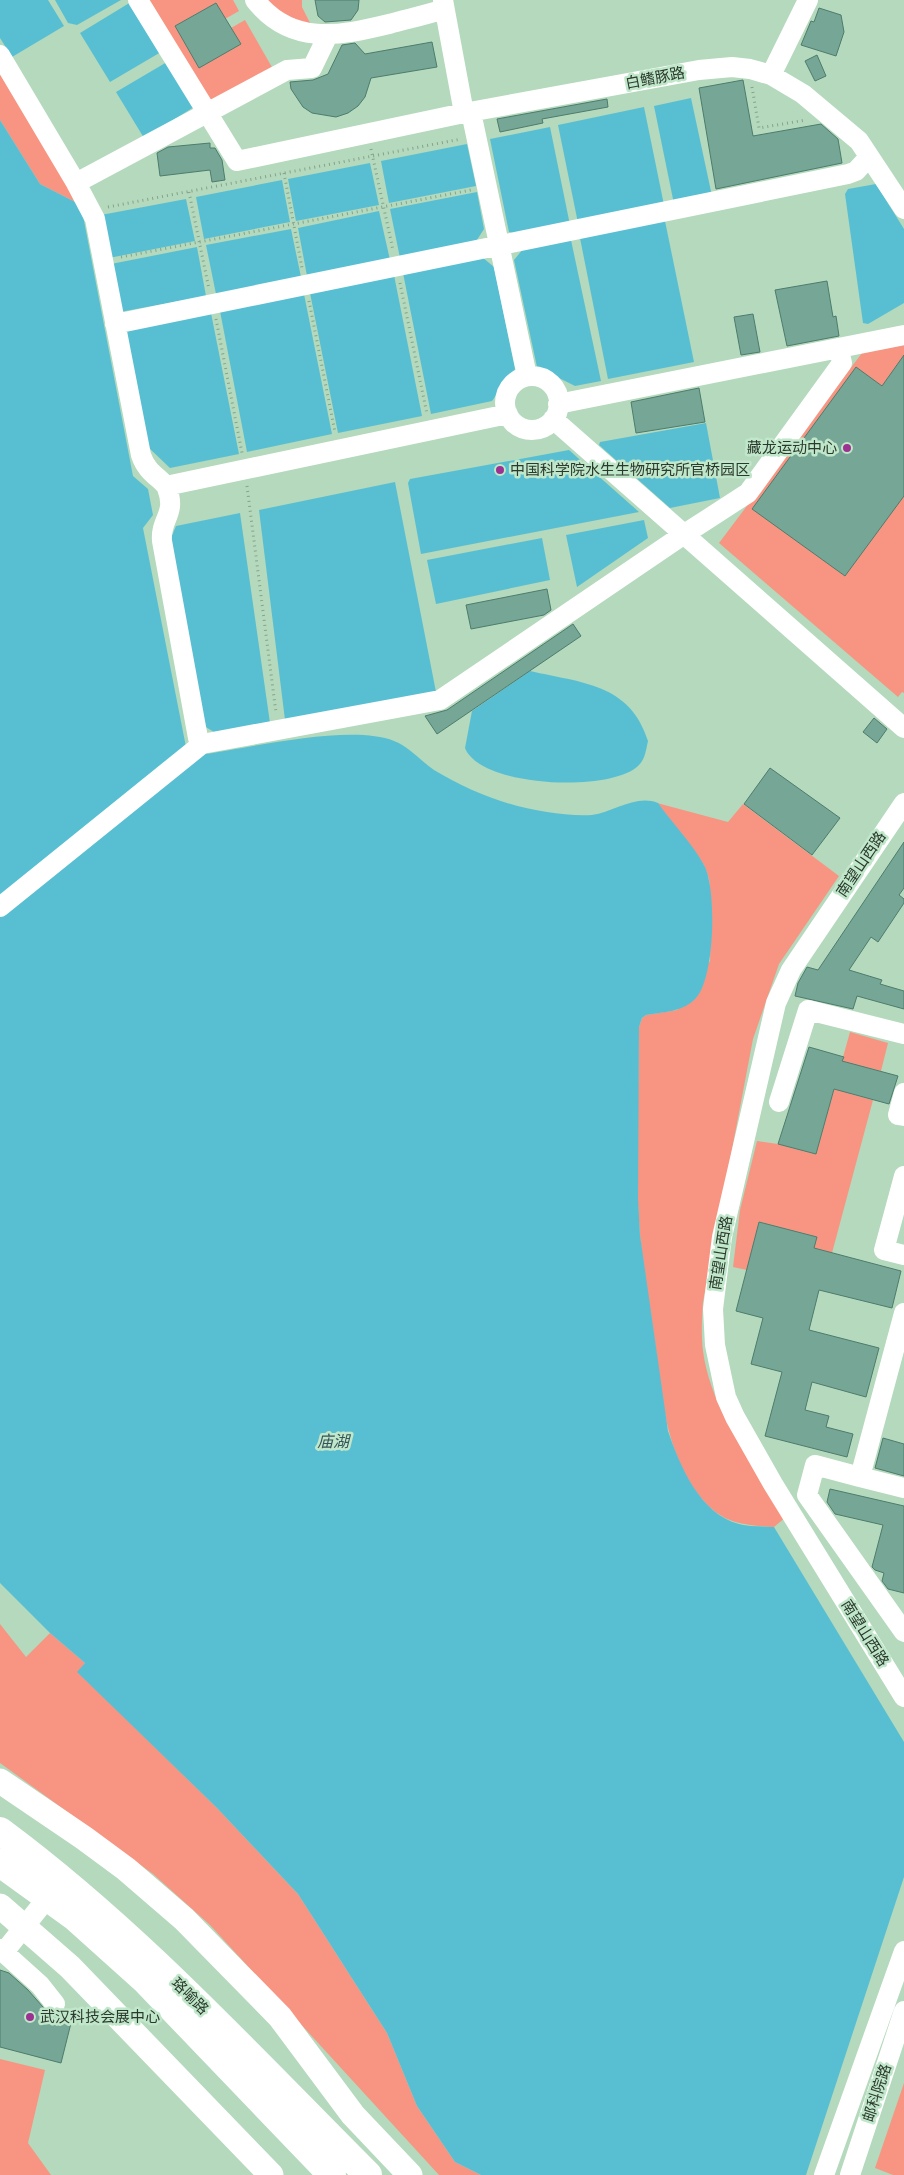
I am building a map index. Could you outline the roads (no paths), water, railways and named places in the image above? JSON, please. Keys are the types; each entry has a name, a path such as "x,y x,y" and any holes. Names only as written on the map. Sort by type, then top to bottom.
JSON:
{"highway":[{"name":"珞喻路","path":"0,1831 73,1889 155,1961 368,2175"},
{"name":"珞喻路","path":"0,1864 48,1897 145,1980 332,2175"}],"main road":[{"path":"0,1781 126,1869 184,1919 280,2017 353,2115 410,2175"},
{"path":"0,1906 8,1939 70,1967 271,2175"}],"street":[{"path":"138,0 206,113"},
{"path":"255,0 274,19 285,26 328,35 348,34 443,5 467,113 476,136 527,376"},
{"path":"771,75 808,0"},
{"path":"76,183 288,70 312,68 328,35"},
{"path":"0,55 76,183 95,219 143,463 154,477 166,486 171,510 164,524 162,541 198,738 202,744"},
{"name":"白鳍豚路","path":"206,113 237,161 467,113 699,70 732,66 771,75 803,94 831,116 859,141 904,209"},
{"path":"115,324 848,174 856,171 870,157"},
{"path":"556,412 904,335"},
{"path":"0,906 202,744 440,700 748,493 842,363 839,349"},
{"path":"527,376 543,378 554,389 556,412 546,426 529,429 513,422 508,414 505,398 508,390 519,379 527,376"},
{"path":"556,412 683,535 904,728"},
{"path":"166,486 508,414"},
{"name":"南望山西路","path":"904,803 790,970 779,994 770,1025 722,1237 714,1293 712,1328 720,1374 735,1417 773,1484 904,1697"},
{"path":"779,1102 808,1010 904,1034"},
{"path":"904,1093 898,1115 904,1116"},
{"path":"904,1176 884,1250 904,1255"},
{"path":"860,1477 904,1313"},
{"path":"904,1488 815,1465 807,1494 904,1632"},
{"path":"48,1897 8,1939 55,2004"},
{"path":"824,2175 904,1952"},
{"name":"邮科院路","path":"850,2175 904,2012"}],"water":[{"path":"0,0 48,0 64,26 12,57 0,38"},
{"path":"55,0 121,0 77,25 68,23"},
{"path":"131,2 161,52 110,82 80,33"},
{"path":"167,62 194,107 144,138 116,92"},
{"path":"691,98 712,196 674,204 654,106"},
{"path":"644,107 664,205 578,223 558,125"},
{"name":"庙湖","path":"0,120 40,184 81,205 133,476 148,489 153,515 143,528 186,747 206,754 275,742 328,736 376,736 399,743 434,770 461,785 488,797 517,806 552,813 592,815 633,802 650,801 658,803 694,849 704,865 711,893 712,933 707,972 702,987 691,1003 673,1011 646,1015 642,1018 639,1027 638,1198 640,1235 668,1431 685,1473 693,1487 713,1510 725,1519 739,1524 774,1527 904,1742 904,1877 806,2175 481,2175 455,2162 417,2106 387,2033 298,1894 217,1808 77,1672 85,1663 50,1633 0,1583"},
{"path":"550,127 570,225 518,235 509,232 490,139"},
{"path":"467,144 476,186 389,203 381,161"},
{"path":"370,163 379,205 296,221 288,179"},
{"path":"282,180 290,222 204,239 196,197"},
{"path":"876,184 904,229 904,303 868,324 863,323 845,194 848,189"},
{"path":"477,192 484,229 475,243 400,258 390,209"},
{"path":"186,199 195,241 109,258 101,215"},
{"path":"379,211 390,260 307,276 298,228"},
{"path":"665,221 694,362 608,379 580,238"},
{"path":"291,229 301,277 216,294 206,245"},
{"path":"571,240 601,381 575,386 537,367 514,260 523,249"},
{"path":"197,247 206,296 120,312 111,264"},
{"path":"482,257 494,267 515,369 492,401 431,414 403,273"},
{"path":"394,275 422,416 338,433 310,293"},
{"path":"304,294 332,434 247,452 220,311"},
{"path":"211,313 239,454 170,468 149,448 125,331"},
{"path":"706,423 720,498 670,508 599,445 600,442"},
{"path":"569,450 639,512 421,554 408,483 410,479"},
{"path":"395,482 436,692 285,720 259,510"},
{"path":"240,513 270,723 214,732 204,726 171,538 176,526"},
{"path":"644,520 648,538 577,587 566,535"},
{"path":"542,538 550,580 436,604 427,560"},
{"path":"530,671 585,683 616,697 629,707 640,722 648,741 645,755 640,764 623,775 601,780 546,782 519,778 494,771 476,761 465,748 472,711"}],"place":[{"name":"藏龙运动中心","path":"847,448"},
{"name":"中国科学院水生生物研究所官桥园区","path":"500,470"},
{"name":"武汉科技会展中心","path":"30,2017"}]}
